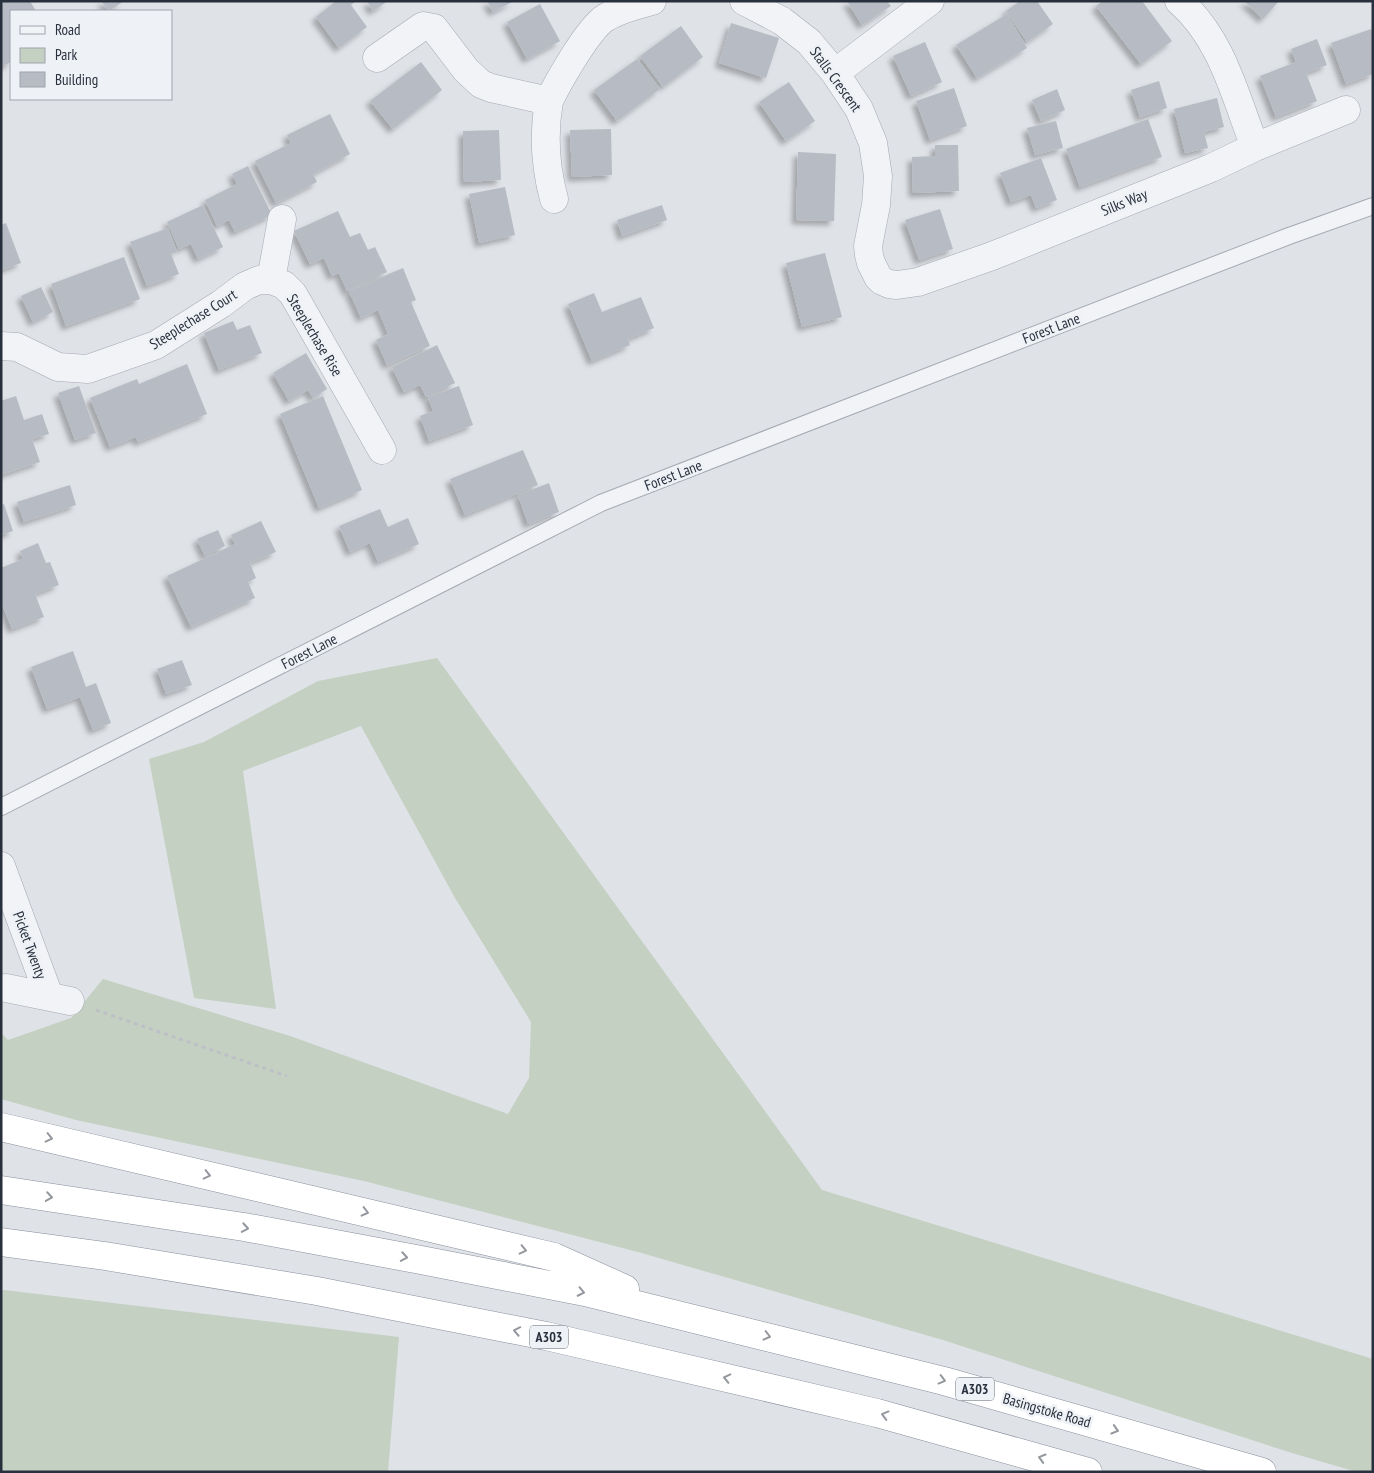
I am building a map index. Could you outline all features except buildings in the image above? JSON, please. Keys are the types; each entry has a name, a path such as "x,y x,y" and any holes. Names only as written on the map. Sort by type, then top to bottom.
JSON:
{"highway":[{"path":"1,1127 554,1257 686,1316"},
{"name":"A303","path":"1,1190 244,1227 403,1256 585,1292 686,1316"},
{"name":"A303","path":"1,1242 105,1256 317,1291 546,1336 877,1413 1088,1472"},
{"name":"Basingstoke Road","path":"686,1316 944,1380 1262,1472"}],"street":[{"path":"554,199 548,178 545,147 546,117 549,101 566,69 595,28 597,10 624,10 652,1"},
{"name":"Stalls Crescent","path":"744,1 769,13 797,31 809,42 836,73 859,109 870,132 876,152 878,190 868,246 871,264 882,281 889,284 918,282 992,256"},
{"path":"836,73 930,1"},
{"path":"1179,1 1203,26 1218,51 1255,147"},
{"path":"377,58 423,26 434,28 466,70 481,84 549,101"},
{"name":"Silks Way","path":"992,256 1211,168 1255,147 1346,110"},
{"path":"271,280 282,219"},
{"name":"Steeplechase Court","path":"1,346 16,347 58,367 88,369 156,345 246,286 259,280 271,280"},
{"name":"Steeplechase Rise","path":"271,280 284,285 293,294 382,450"},
{"name":"Picket Twenty","path":"1,866 60,998"},
{"name":"Picket Twenty","path":"6,988 60,998"}],"lane":[{"name":"Forest Lane","path":"1,807 601,503 1280,239 1373,206"}],"path":[{"path":"60,998 286,1076"}],"green space":[{"path":"437,658 822,1190 1373,1359 1373,1472 1357,1472 1292,1453 943,1340 638,1252 364,1181 76,1120 1,1099 1,1033 8,1040 71,1018 103,979 290,1036 508,1114 529,1078 531,1022 455,898 361,726 243,771 276,1009 194,998 149,759 204,742 318,681"},
{"path":"1,1291 399,1337 388,1472 1,1472"}]}
